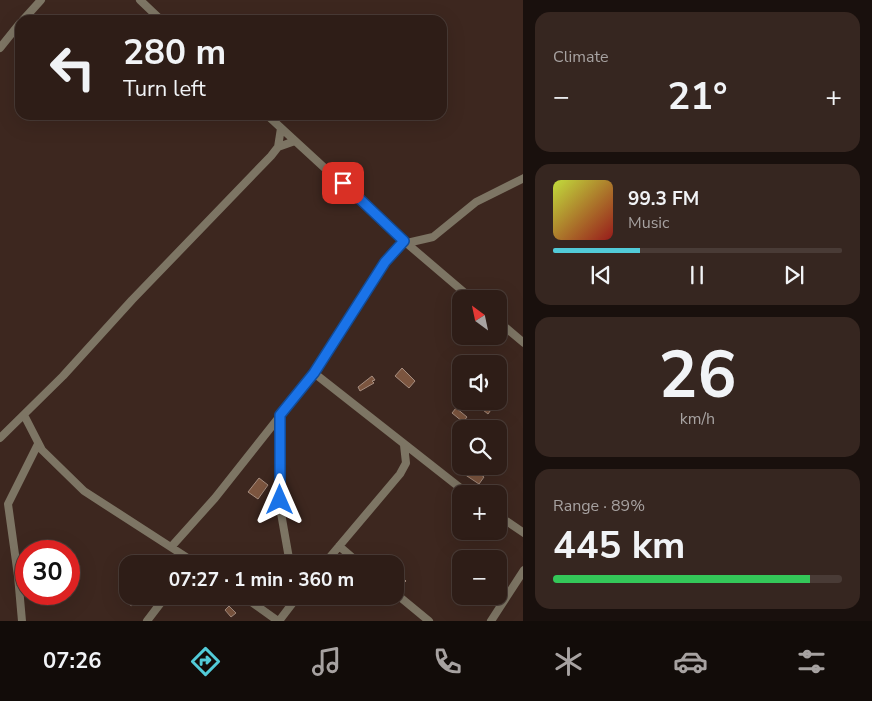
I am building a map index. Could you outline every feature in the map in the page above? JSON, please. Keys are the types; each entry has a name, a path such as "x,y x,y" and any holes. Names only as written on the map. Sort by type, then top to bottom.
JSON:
{"street":[{"path":"28,15 41,0"},
{"path":"140,0 156,15"},
{"path":"0,48 15,29"},
{"path":"272,120 462,290"},
{"path":"278,147 281,128"},
{"path":"0,438 278,147 295,140"},
{"path":"172,546 215,498 314,373 385,262 406,242 433,237 476,202 523,178"},
{"path":"508,330 523,343"},
{"path":"314,373 424,462 456,485"},
{"path":"24,415 38,444 84,491 183,555"},
{"path":"280,415 280,513 288,555"},
{"path":"22,621 8,504 38,444"},
{"path":"332,555 406,463 403,444"},
{"path":"406,463 424,462"},
{"path":"507,521 521,530"},
{"path":"339,546 350,555"},
{"path":"492,621 523,570"},
{"path":"404,600 429,621"},
{"path":"147,621 159,605"},
{"path":"256,605 278,621 291,605"}],"building":[{"path":"402,368 415,381 409,388 395,376"},
{"path":"372,376 375,380 372,381 374,383 360,391 358,387"},
{"path":"454,410 458,410 467,417 465,420 461,420 452,413"},
{"path":"466,475 481,475 484,477 479,484"},
{"path":"259,478 268,485 258,499 248,492"},
{"path":"229,606 236,613 231,617 225,610"}],"route":[{"path":"280,500 280,415 314,373 385,262 404,241 343,183"}]}
